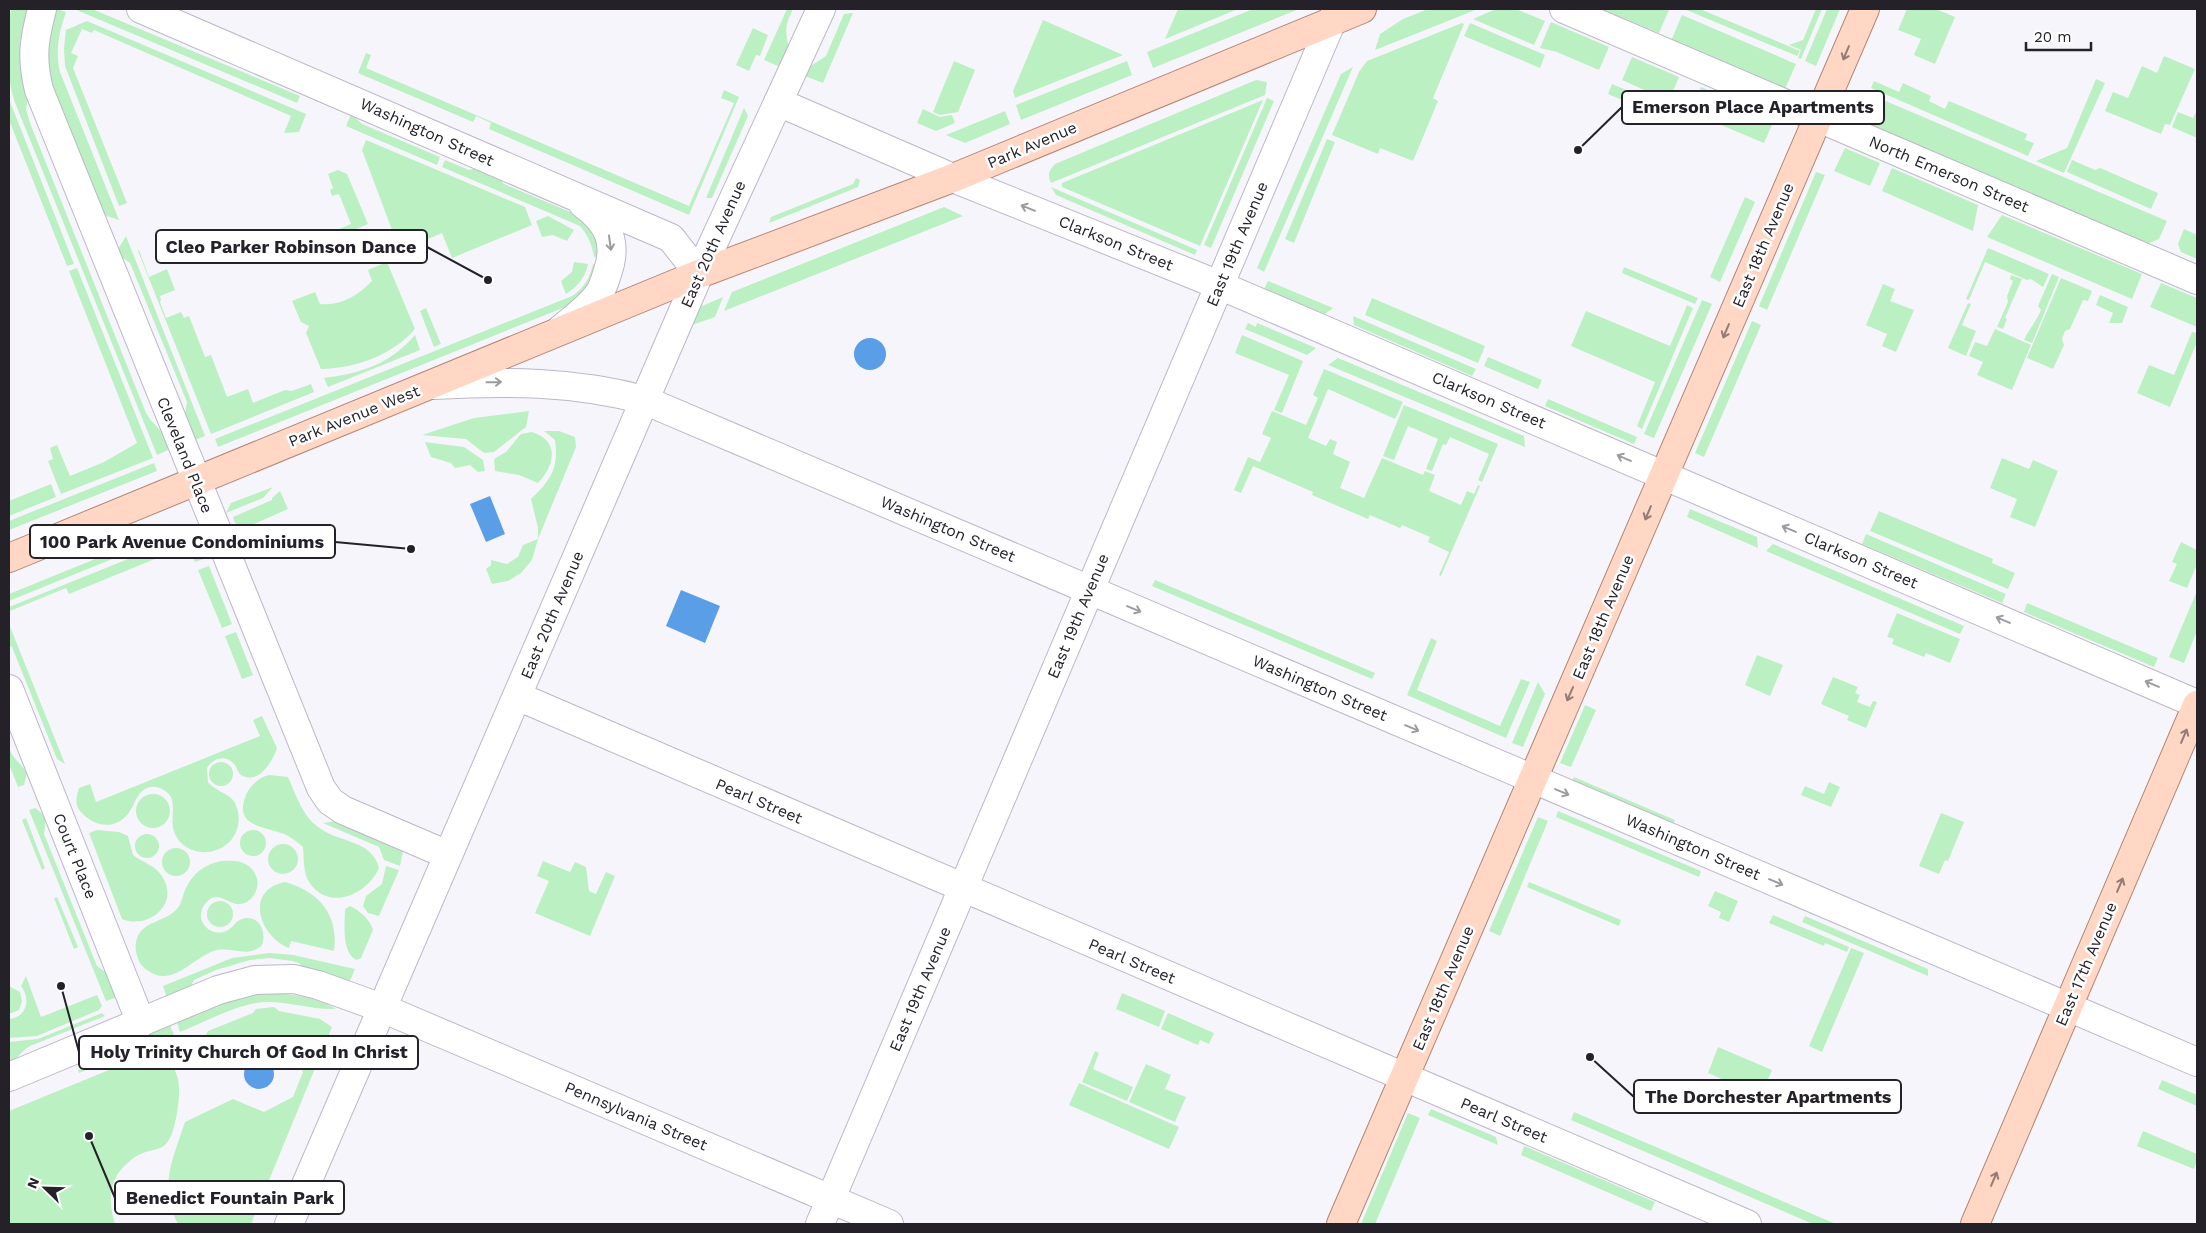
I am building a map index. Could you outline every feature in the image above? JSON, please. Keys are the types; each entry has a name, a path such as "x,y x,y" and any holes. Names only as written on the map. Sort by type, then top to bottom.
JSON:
{"main road":[{"name":"Park Avenue","path":"699,274 953,178 1334,15 1362,9"},
{"name":"East 18th Avenue","path":"1341,1224 1865,9"},
{"name":"Park Avenue West","path":"9,558 699,274"},
{"name":"East 17th Avenue","path":"1975,1224 2197,704"}],"street":[{"name":"Cleveland Place","path":"42,9 34,40 33,56 39,90 325,795 343,810 448,855"},
{"name":"Washington Street","path":"141,9 670,238 699,274"},
{"name":"East 20th Avenue","path":"289,1224 699,274 821,9"},
{"name":"North Emerson Street","path":"1564,9 2197,280"},
{"name":"East 19th Avenue","path":"820,1224 1334,15"},
{"name":"Clarkson Street","path":"778,102 953,178 1219,284 2197,704"},
{"path":"555,333 581,313 600,292 610,264 612,245 607,227 596,214 570,194"},
{"name":"Washington Street","path":"428,386 492,382 550,383 611,391 644,400 2197,1062"},
{"name":"Court Place","path":"9,689 141,1023"},
{"name":"Pearl Street","path":"516,696 962,889 1747,1224"},
{"name":"Pennsylvania Street","path":"9,1077 218,990 254,980 294,979 318,985 382,1008 890,1224"}],"green space":[{"path":"11,9 28,9 20,42 20,61 28,97 26,109 30,123 146,413 162,433 167,443 168,450 157,455 14,100 9,78 7,55"},
{"path":"58,9 66,12 59,42 60,72 119,220 101,214 48,77 45,47 53,17"},
{"path":"74,9 92,9 300,96 297,103"},
{"path":"787,9 793,9 787,22 786,30 788,51 784,61 778,66 764,60"},
{"path":"1178,9 1238,9 1165,39"},
{"path":"1253,9 1299,9 1153,68 1147,52"},
{"path":"1428,9 1478,9 1375,50 1380,34 1403,19"},
{"path":"1496,9 1516,9 1545,21 1534,45 1473,19"},
{"path":"1600,9 1667,9 1669,10 1659,33"},
{"path":"1684,9 1700,9 1800,51 1797,56"},
{"path":"1816,9 1822,9 1801,59 1798,58 1801,50 1789,45 1803,40"},
{"path":"1827,9 1840,9 1816,66 1805,61"},
{"path":"1907,9 1936,9 1955,17 1935,64 1914,55 1921,39 1898,30"},
{"path":"853,13 823,83 805,76 809,67 826,56 844,14"},
{"path":"1682,15 1796,64 1785,89 1671,41"},
{"path":"1043,20 1123,55 1015,98 1013,91"},
{"path":"87,21 306,114 299,132 284,133 291,116 94,30 92,33 82,29 71,53 78,56 73,68 127,203 119,206 65,66 66,30"},
{"path":"1551,22 1609,47 1599,70 1557,52 1540,48"},
{"path":"1462,23 1464,24 1433,98 1438,101 1413,161 1380,148 1378,154 1332,135 1359,72 1367,61"},
{"path":"1470,23 1545,55 1540,68 1464,36"},
{"path":"753,28 768,35 760,56 756,55 749,71 736,65"},
{"path":"366,53 371,55 366,68 689,206 734,103 721,98 724,90 739,97 689,215 489,129 491,123 476,116 473,122 358,73"},
{"path":"2164,56 2195,69 2170,125 2165,124 2161,134 2105,111 2113,92 2128,98 2142,66 2157,73"},
{"path":"1632,57 1679,77 1669,101 1622,80"},
{"path":"954,61 975,70 958,112 940,115 933,112"},
{"path":"1127,61 1132,75 1021,120 1016,105"},
{"path":"1353,67 1264,272 1257,268 1341,74"},
{"path":"2096,79 2105,83 2064,173 2036,161 2067,148"},
{"path":"1256,80 1267,82 1265,95 1051,183 1049,173 1055,164"},
{"path":"1874,81 1899,92 1903,83 1931,96 1929,101 1945,109 1949,101 2027,134 2025,140 2034,143 2028,156 1871,88"},
{"path":"1612,84 1653,101 1651,106 1658,109 1655,114 1608,94"},
{"path":"1701,87 1775,118 1764,143 1690,112"},
{"path":"1867,93 2167,221 2159,239 2147,244 1855,120"},
{"path":"1267,98 1274,101 1211,248 1204,245"},
{"path":"9,99 74,264 67,266 9,120"},
{"path":"1263,100 1200,246 1062,187 1062,183"},
{"path":"744,108 748,116 712,198 706,198"},
{"path":"923,109 940,117 952,115 955,123 936,131 917,123"},
{"path":"2197,110 2197,138 2172,127 2178,112 2193,118"},
{"path":"1005,111 1010,124 965,143 946,135"},
{"path":"351,114 362,124 440,157 437,165 346,126"},
{"path":"1327,139 1335,142 1294,243 1285,239"},
{"path":"366,140 525,207 532,225 452,258 442,233 400,251 362,150"},
{"path":"1845,148 1880,163 1870,186 1834,171"},
{"path":"445,160 469,170 477,168 498,177 504,184 575,214 590,227 596,238 601,258 594,257 589,240 580,226 442,167"},
{"path":"2072,160 2095,170 2100,168 2158,193 2151,209 2067,172"},
{"path":"1892,168 1978,205 1973,231 1882,191"},
{"path":"338,170 347,174 368,224 340,236 337,230 351,224 339,194 332,196 330,190 333,188 328,174"},
{"path":"1816,172 1825,175 1767,310 1759,306"},
{"path":"856,178 860,180 858,187 769,223 771,217 853,184"},
{"path":"1051,187 1197,250 1195,255 1056,195"},
{"path":"1745,197 1755,202 1720,282 1710,277"},
{"path":"944,207 963,216 724,311 732,292"},
{"path":"2002,215 2142,274 2132,299 1987,237"},
{"path":"548,216 574,230 567,241 553,235 542,237 536,221"},
{"path":"2184,229 2197,235 2197,259 2181,252 2178,244"},
{"path":"126,236 205,436 195,440 184,419 187,402 130,263 120,256 117,251"},
{"path":"1988,248 2049,274 2043,287 2031,279 2027,280 1985,262 1969,300 1966,299"},
{"path":"138,251 149,277 167,269 175,290 160,296 160,302 166,318 181,312 184,318 189,316 205,357 211,355 227,397 248,389 253,403 285,390 292,391 311,384 314,392 211,434"},
{"path":"387,262 415,329 395,346 372,359 347,366 321,369 306,333 309,326 301,322 292,301 315,292 320,304 342,302 361,291 372,281 368,270"},
{"path":"574,262 588,264 580,281 566,294 561,281 572,272"},
{"path":"593,264 601,266 597,277 575,303 218,447 215,439 572,296 586,282"},
{"path":"1624,267 1698,298 1695,304 1622,273"},
{"path":"77,268 153,458 61,494 48,461 53,459 50,448 57,445 70,476 104,462 137,443 69,271"},
{"path":"2052,274 2059,277 2032,343 2024,340 2041,310 2038,306"},
{"path":"2011,275 2022,279 2005,318 2007,319 2003,329 1997,327 2008,302 2007,296 2013,281 2010,279"},
{"path":"2061,278 2092,291 2088,301 2083,300 2070,329 2065,331 2062,339 2064,345 2053,369 2027,358"},
{"path":"1268,281 1333,308 1325,314 1264,289"},
{"path":"2161,283 2197,298 2197,327 2150,307"},
{"path":"1883,284 1895,289 1890,301 1914,310 1896,352 1882,346 1887,334 1866,325"},
{"path":"2100,295 2128,307 2122,323 2109,323 2113,313 2096,305"},
{"path":"723,297 715,317 692,325 700,307"},
{"path":"1372,298 1485,346 1478,363 1365,315"},
{"path":"1702,300 1712,304 1654,438 1644,434"},
{"path":"1968,303 1971,304 1962,325 1976,331 1966,356 1948,348"},
{"path":"1687,305 1693,308 1642,429 1637,426 1655,382 1571,346 1586,311 1670,346"},
{"path":"426,308 441,344 434,347 420,311"},
{"path":"1353,316 1476,369 1472,376 1354,325"},
{"path":"1752,321 1761,325 1704,457 1695,453"},
{"path":"1248,323 1256,327 1257,323 1316,348 1307,355 1245,329"},
{"path":"1995,329 2031,345 2012,390 1977,375 1983,362 1969,356 1975,342 1987,346"},
{"path":"2192,332 2197,333 2197,342 2170,407 2137,393 2149,365 2174,375"},
{"path":"415,335 420,350 328,387 324,378 374,366 396,353"},
{"path":"1242,335 1303,361 1282,413 1274,410 1289,375 1235,353"},
{"path":"1488,357 1542,380 1538,389 1484,366"},
{"path":"1338,358 1524,436 1525,447 1328,365"},
{"path":"1324,369 1403,402 1395,419 1328,389 1308,438 1326,446 1330,439 1337,442 1333,454 1350,462 1340,488 1364,498 1382,458 1423,475 1425,471 1435,475 1429,491 1461,505 1467,491 1474,494 1478,485 1480,486 1441,576 1439,575 1449,552 1428,542 1430,537 1402,525 1400,528 1370,515 1368,519 1312,495 1313,492 1253,466 1241,493 1234,490 1248,457 1260,462 1271,438 1262,434 1272,411 1306,425 1318,398 1313,395"},
{"path":"1548,399 1637,437 1634,444 1545,406"},
{"path":"1404,405 1498,444 1482,482 1478,480 1489,454 1450,437 1446,445 1443,444 1432,471 1426,469 1438,439 1408,426 1394,460 1383,456"},
{"path":"529,411 526,427 494,452 484,453 466,439 422,435 474,418"},
{"path":"544,431 559,431 575,437 576,447 538,539 538,528 531,499 544,486 552,473 556,458 555,440"},
{"path":"532,432 547,441 551,447 552,454 548,469 538,483 519,475 495,471 494,459 506,452 521,434"},
{"path":"425,442 464,447 483,460 485,471 478,472 470,465 455,468 451,463 431,457"},
{"path":"2002,458 2029,469 2033,460 2058,471 2035,527 2010,517 2017,499 1990,488"},
{"path":"154,463 157,471 9,530 9,521"},
{"path":"51,484 56,497 9,516 9,501"},
{"path":"273,487 263,498 226,513 231,503"},
{"path":"280,491 288,509 247,527 235,523 233,517 272,500"},
{"path":"1690,509 1757,537 1758,548 1687,517"},
{"path":"1879,511 1993,559 1992,563 2015,573 2008,589 1870,531"},
{"path":"179,525 181,531 9,601 9,594"},
{"path":"195,532 206,558 195,562 187,541 153,555 155,559 69,594 66,588 10,611 9,607"},
{"path":"1866,534 2006,594 2002,603 1862,544"},
{"path":"538,539 532,560 521,573 508,581 492,584 486,569 491,565 491,560 507,564 518,557 523,545"},
{"path":"2181,542 2197,550 2197,564 2187,588 2169,581 2177,564 2172,562"},
{"path":"1773,544 1964,626 1960,634 1766,551"},
{"path":"209,566 232,624 222,628 198,570"},
{"path":"1155,580 1375,673 1372,679 1152,586"},
{"path":"2197,591 2197,631 2184,663 2169,657"},
{"path":"2027,603 2158,658 2154,667 2024,612"},
{"path":"1897,613 1960,639 1950,663 1926,653 1924,657 1892,644 1894,639 1887,637"},
{"path":"9,624 65,764 57,759 12,647 9,646"},
{"path":"236,632 253,675 242,679 225,636"},
{"path":"1431,638 1437,641 1417,690 1500,726 1521,679 1530,682 1506,738 1407,695"},
{"path":"1757,655 1783,665 1770,696 1745,685"},
{"path":"1833,677 1858,687 1855,693 1860,695 1857,702 1870,707 1873,701 1877,702 1866,728 1847,720 1849,716 1821,704"},
{"path":"1538,682 1545,694 1523,747 1512,743"},
{"path":"1585,705 1596,710 1571,767 1560,763"},
{"path":"262,716 277,748 268,765 259,775 247,778 240,774 230,760 222,758 212,762 207,768 208,782 232,799 239,816 235,835 220,849 204,852 196,851 181,843 173,828 171,797 163,789 156,787 150,787 141,792 128,814 117,823 99,824 87,818 79,810 77,798 79,788 90,784 96,802 260,736 253,720"},
{"path":"9,748 27,773 24,785 18,787 9,764"},
{"path":"221,762 230,765 233,774 230,783 221,786 212,783 209,774 212,765"},
{"path":"269,775 288,777 309,819 321,829 329,834 355,843 370,852 379,868 366,886 357,892 337,898 317,891 309,882 306,874 303,847 287,835 260,827 247,819 243,806 246,795 255,782"},
{"path":"1574,777 1675,820 1672,826 1571,783"},
{"path":"1829,782 1840,787 1831,807 1801,795 1805,786 1824,794"},
{"path":"153,794 160,795 165,799 169,804 169,818 165,823 160,827 153,828 146,827 141,823 137,818 136,811 137,804 141,799 146,795"},
{"path":"35,808 44,816 44,834 97,966 108,974 117,997 106,1001 29,810"},
{"path":"1558,811 1701,871 1699,877 1556,817"},
{"path":"1941,813 1964,822 1948,861 1945,860 1939,874 1919,866"},
{"path":"1538,817 1548,821 1500,936 1489,931"},
{"path":"26,818 45,868 42,870 22,820"},
{"path":"335,821 403,851 400,866 384,860 379,847 323,823"},
{"path":"97,830 119,832 128,836 133,855 153,867 163,878 167,888 167,897 159,912 151,918 142,921 122,919 89,833"},
{"path":"253,830 262,834 266,843 262,852 253,856 244,852 240,843 244,834"},
{"path":"147,834 156,837 159,846 156,855 147,858 138,855 135,846 138,837"},
{"path":"283,844 294,848 298,859 294,870 283,874 272,870 268,859 272,848"},
{"path":"176,848 186,852 190,862 186,872 176,876 166,872 162,862 166,852"},
{"path":"221,861 238,861 249,866 256,876 257,889 252,898 245,903 235,904 222,898 213,898 203,907 202,921 209,930 220,933 230,929 242,919 253,919 257,921 262,929 262,945 256,949 244,952 218,950 211,952 172,975 156,975 145,969 139,962 136,952 136,942 140,932 177,909 186,888 196,874 210,864"},
{"path":"543,861 570,872 575,862 586,867 589,891 596,894 606,872 615,876 590,936 535,913 549,881 537,876"},
{"path":"386,866 399,870 379,916 368,913 363,906 366,896 382,884"},
{"path":"285,882 308,892 324,906 333,926 335,938 334,951 291,941 289,948 270,934 260,914 260,903 264,894 272,887"},
{"path":"1529,882 1621,920 1619,926 1527,887"},
{"path":"1715,891 1738,901 1729,922 1719,918 1721,912 1708,906"},
{"path":"57,897 78,947 74,949 54,898"},
{"path":"220,901 229,905 233,914 229,923 220,927 211,923 207,914 211,905"},
{"path":"350,906 370,922 373,930 361,958 356,960 348,950 345,937 345,909"},
{"path":"1773,915 1849,947 1847,952 1825,943 1824,946 1769,923"},
{"path":"1805,916 1928,969 1928,976 1802,922"},
{"path":"1851,948 1864,953 1822,1052 1809,1046"},
{"path":"270,953 293,955 355,969 349,983 308,972 299,963 292,961 270,958 250,960 216,970 194,980 190,988 167,998 163,986 232,958"},
{"path":"26,976 41,1017 97,995 102,1006 99,1010 37,1036 9,1038 9,1019 20,1015 26,1007 26,996 21,986"},
{"path":"9,986 20,992 22,1001 19,1010 9,1014"},
{"path":"269,992 321,1001 336,1009 276,1002 257,1003 223,1013 180,1032 177,1022 235,999"},
{"path":"1122,993 1165,1011 1159,1027 1116,1009"},
{"path":"274,1007 279,1011 320,1019 332,1027 251,1224 178,1224 172,1210 168,1185 172,1161 185,1122 233,1099 264,1112 293,1097 303,1072 291,1048 260,1035 234,1044 229,1056 212,1049 202,1042 208,1031 253,1013 256,1009"},
{"path":"102,1013 105,1016 30,1046 9,1063 9,1042 38,1039"},
{"path":"1168,1013 1214,1033 1209,1044 1200,1040 1198,1045 1161,1029"},
{"path":"170,1025 174,1035 126,1053 123,1044"},
{"path":"118,1047 121,1056 79,1073 78,1070 85,1067 95,1056"},
{"path":"1718,1047 1772,1070 1761,1096 1708,1073"},
{"path":"1095,1051 1099,1053 1093,1069 1133,1087 1127,1101 1082,1082"},
{"path":"143,1056 165,1060 172,1066 178,1082 179,1102 172,1134 168,1142 160,1148 136,1157 125,1165 117,1175 112,1187 111,1200 115,1224 9,1224 9,1111"},
{"path":"1146,1064 1171,1075 1165,1089 1186,1097 1175,1122 1129,1102"},
{"path":"2162,1080 2197,1095 2197,1106 2158,1089"},
{"path":"1079,1083 1179,1127 1169,1149 1069,1105"},
{"path":"1431,1109 1496,1137 1498,1145 1428,1115"},
{"path":"1574,1112 1836,1224 1813,1224 1571,1120"},
{"path":"1408,1113 1420,1118 1375,1224 1361,1224"},
{"path":"2143,1131 2197,1154 2194,1169 2137,1146"},
{"path":"1524,1146 1655,1202 1651,1211 1521,1155"}],"water":[{"path":"870,338 876,339 881,343 885,348 885,360 881,365 876,369 870,370 864,369 859,365 855,360 854,354 855,348 859,343 864,339"},
{"path":"490,496 505,534 486,542 470,504"},
{"path":"681,590 720,606 705,643 666,626"},
{"path":"259,1059 270,1063 274,1074 270,1085 259,1089 248,1085 244,1074 248,1063"}],"place":[{"name":"Emerson Place Apartments","path":"1578,150"},
{"name":"Cleo Parker Robinson Dance","path":"488,280"},
{"name":"100 Park Avenue Condominiums","path":"411,549"},
{"name":"Holy Trinity Church Of God In Christ","path":"61,986"},
{"name":"The Dorchester Apartments","path":"1590,1057"},
{"name":"Benedict Fountain Park","path":"89,1136"}]}
